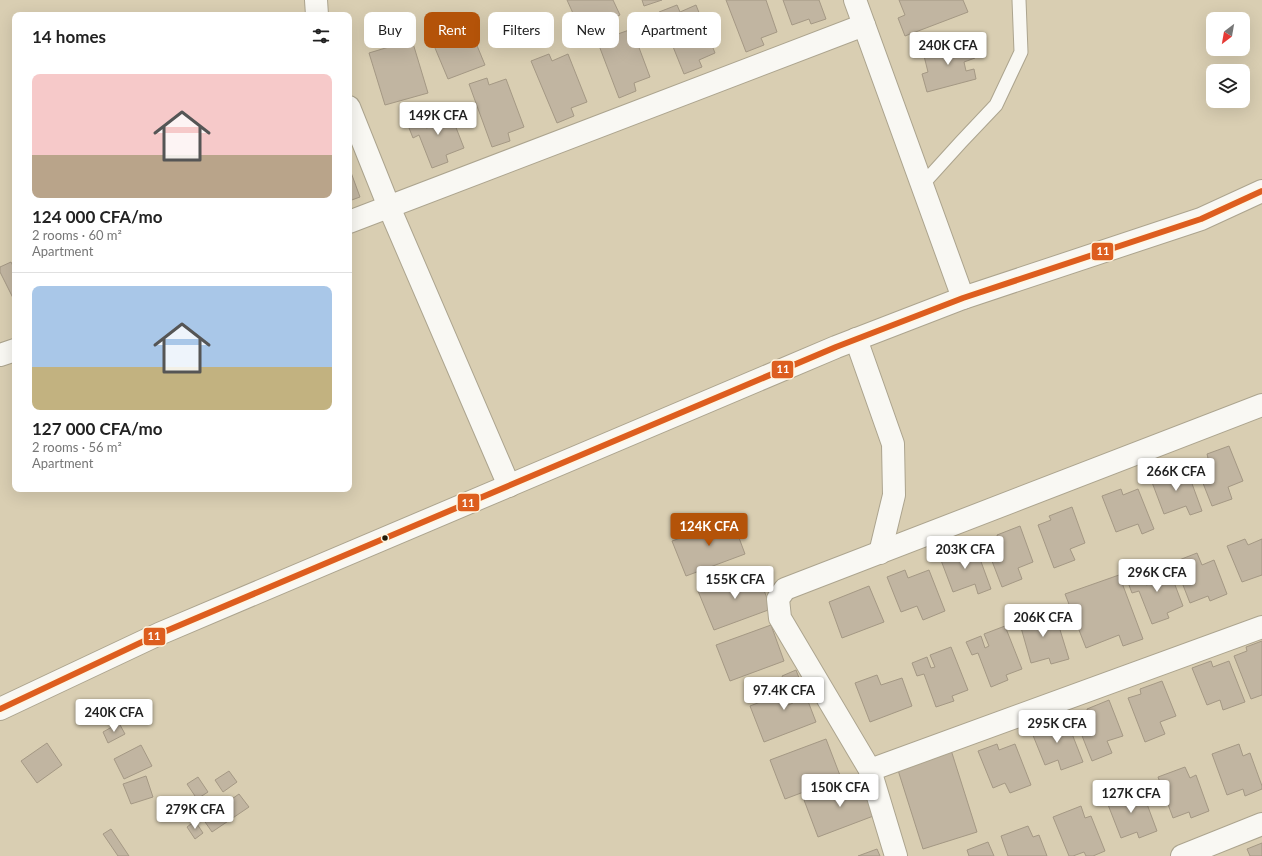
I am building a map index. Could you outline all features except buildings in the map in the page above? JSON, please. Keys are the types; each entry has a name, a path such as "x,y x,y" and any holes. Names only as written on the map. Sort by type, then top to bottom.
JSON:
{"street":[{"path":"316,0 317,12"},
{"path":"855,0 963,298"},
{"path":"352,221 864,25"},
{"path":"352,114 389,207 509,486"},
{"path":"0,709 159,634 856,339 963,298 1201,219 1262,191"},
{"path":"856,339 893,444 894,495 880,553"},
{"path":"0,355 12,351"},
{"path":"896,856 870,770 780,618 778,599 785,589 1262,405"},
{"path":"870,770 1262,628"},
{"path":"1182,856 1262,824"}],"lane":[{"path":"922,185 996,105 1021,52 1019,0"}],"transit line":[{"name":"11","path":"0,709 159,634 836,347 963,298 1201,219 1262,191"}]}
